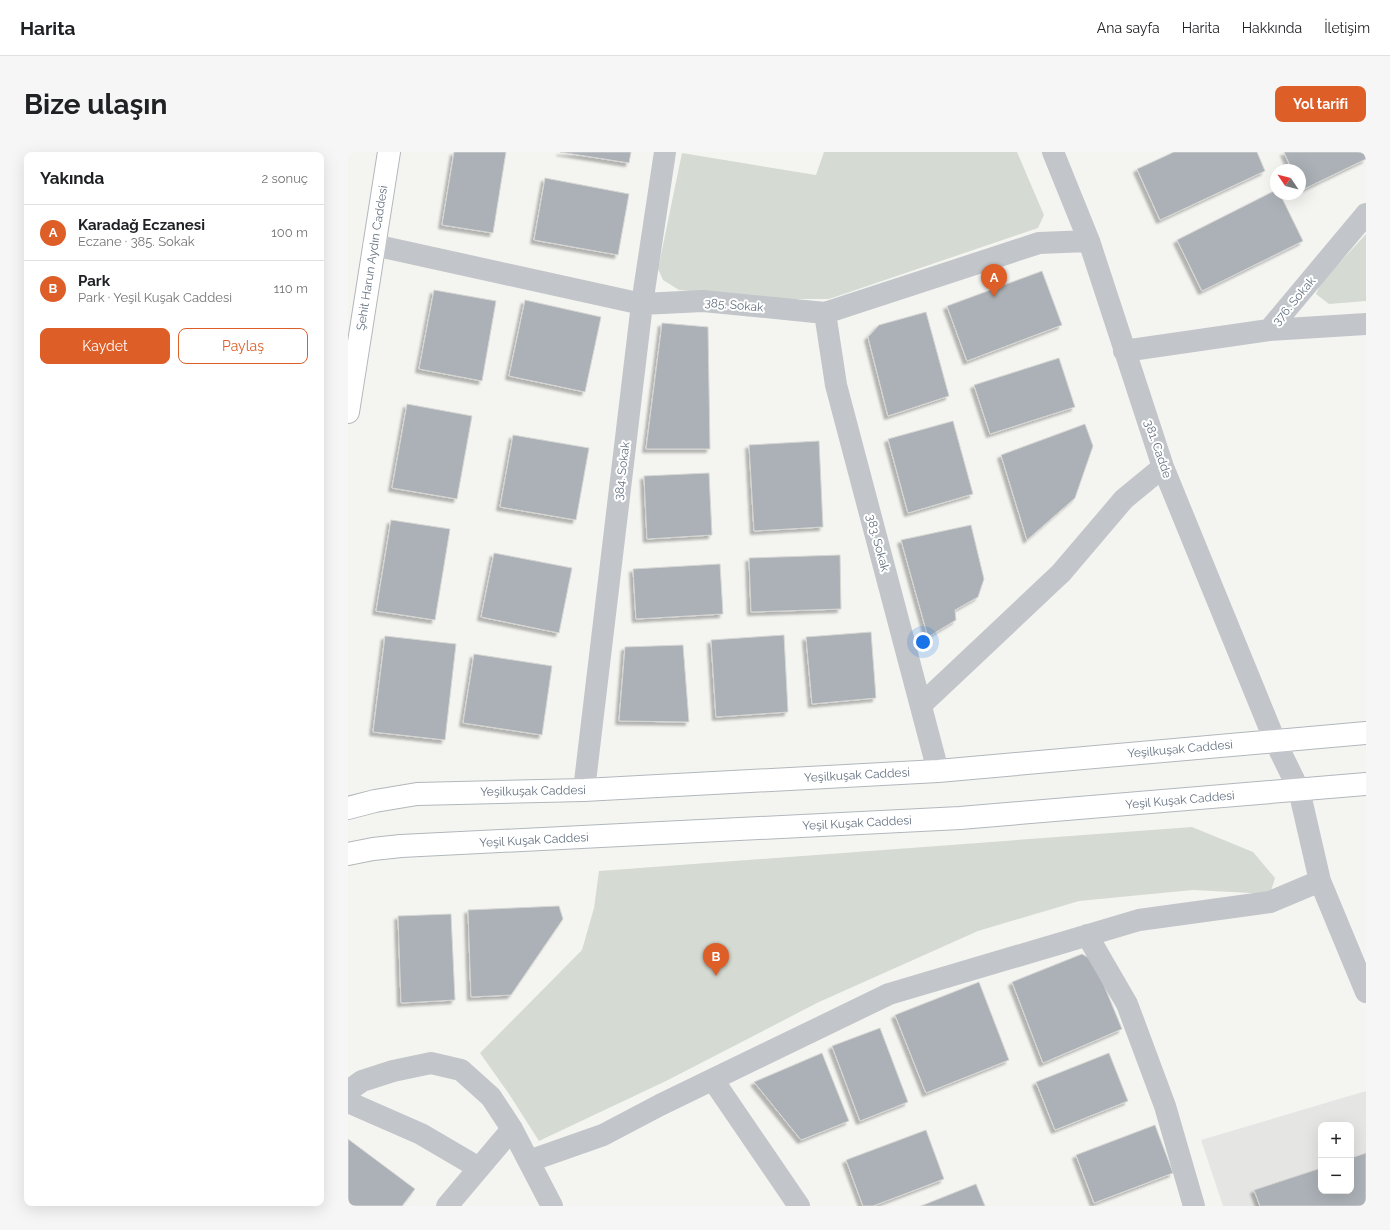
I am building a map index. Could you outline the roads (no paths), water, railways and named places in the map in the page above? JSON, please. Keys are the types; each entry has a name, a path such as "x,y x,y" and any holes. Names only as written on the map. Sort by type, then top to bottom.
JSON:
{"main road":[{"name":"Şehit Harun Aydın Caddesi","path":"348,412 389,152"},
{"name":"Yeşilkuşak Caddesi","path":"348,808 417,794 584,790 938,770 1366,733"},
{"name":"Yeşil Kuşak Caddesi","path":"348,854 373,849 401,846 960,818 1366,784"}],"street":[{"name":"384. Sokak","path":"584,790 642,304 665,152"},
{"name":"381. Cadde","path":"1053,152 1089,241 1124,352 1163,467 1275,741 1299,790 1320,881 1366,992"},
{"name":"376. Sokak","path":"1124,352 1269,330 1366,214"},
{"name":"385. Sokak","path":"374,245 642,304 703,301 825,313 1039,243 1089,241"},
{"name":"383. Sokak","path":"825,313 836,385 938,770"},
{"path":"1269,330 1366,324"},
{"path":"921,706 1060,573 1124,499 1163,467"},
{"path":"529,1161 603,1135 889,994 1139,920 1270,902 1320,881"},
{"path":"1087,935 1127,1004 1165,1106 1194,1206"},
{"path":"348,1091 369,1079 394,1071 431,1063 461,1070 491,1097 512,1129 552,1206"},
{"path":"713,1080 799,1206"},
{"path":"348,1102 421,1134 479,1168"},
{"path":"447,1206 512,1129"}],"place":[{"name":"Karadağ Eczanesi","path":"994,297"},
{"name":"Park","path":"716,976"}]}
